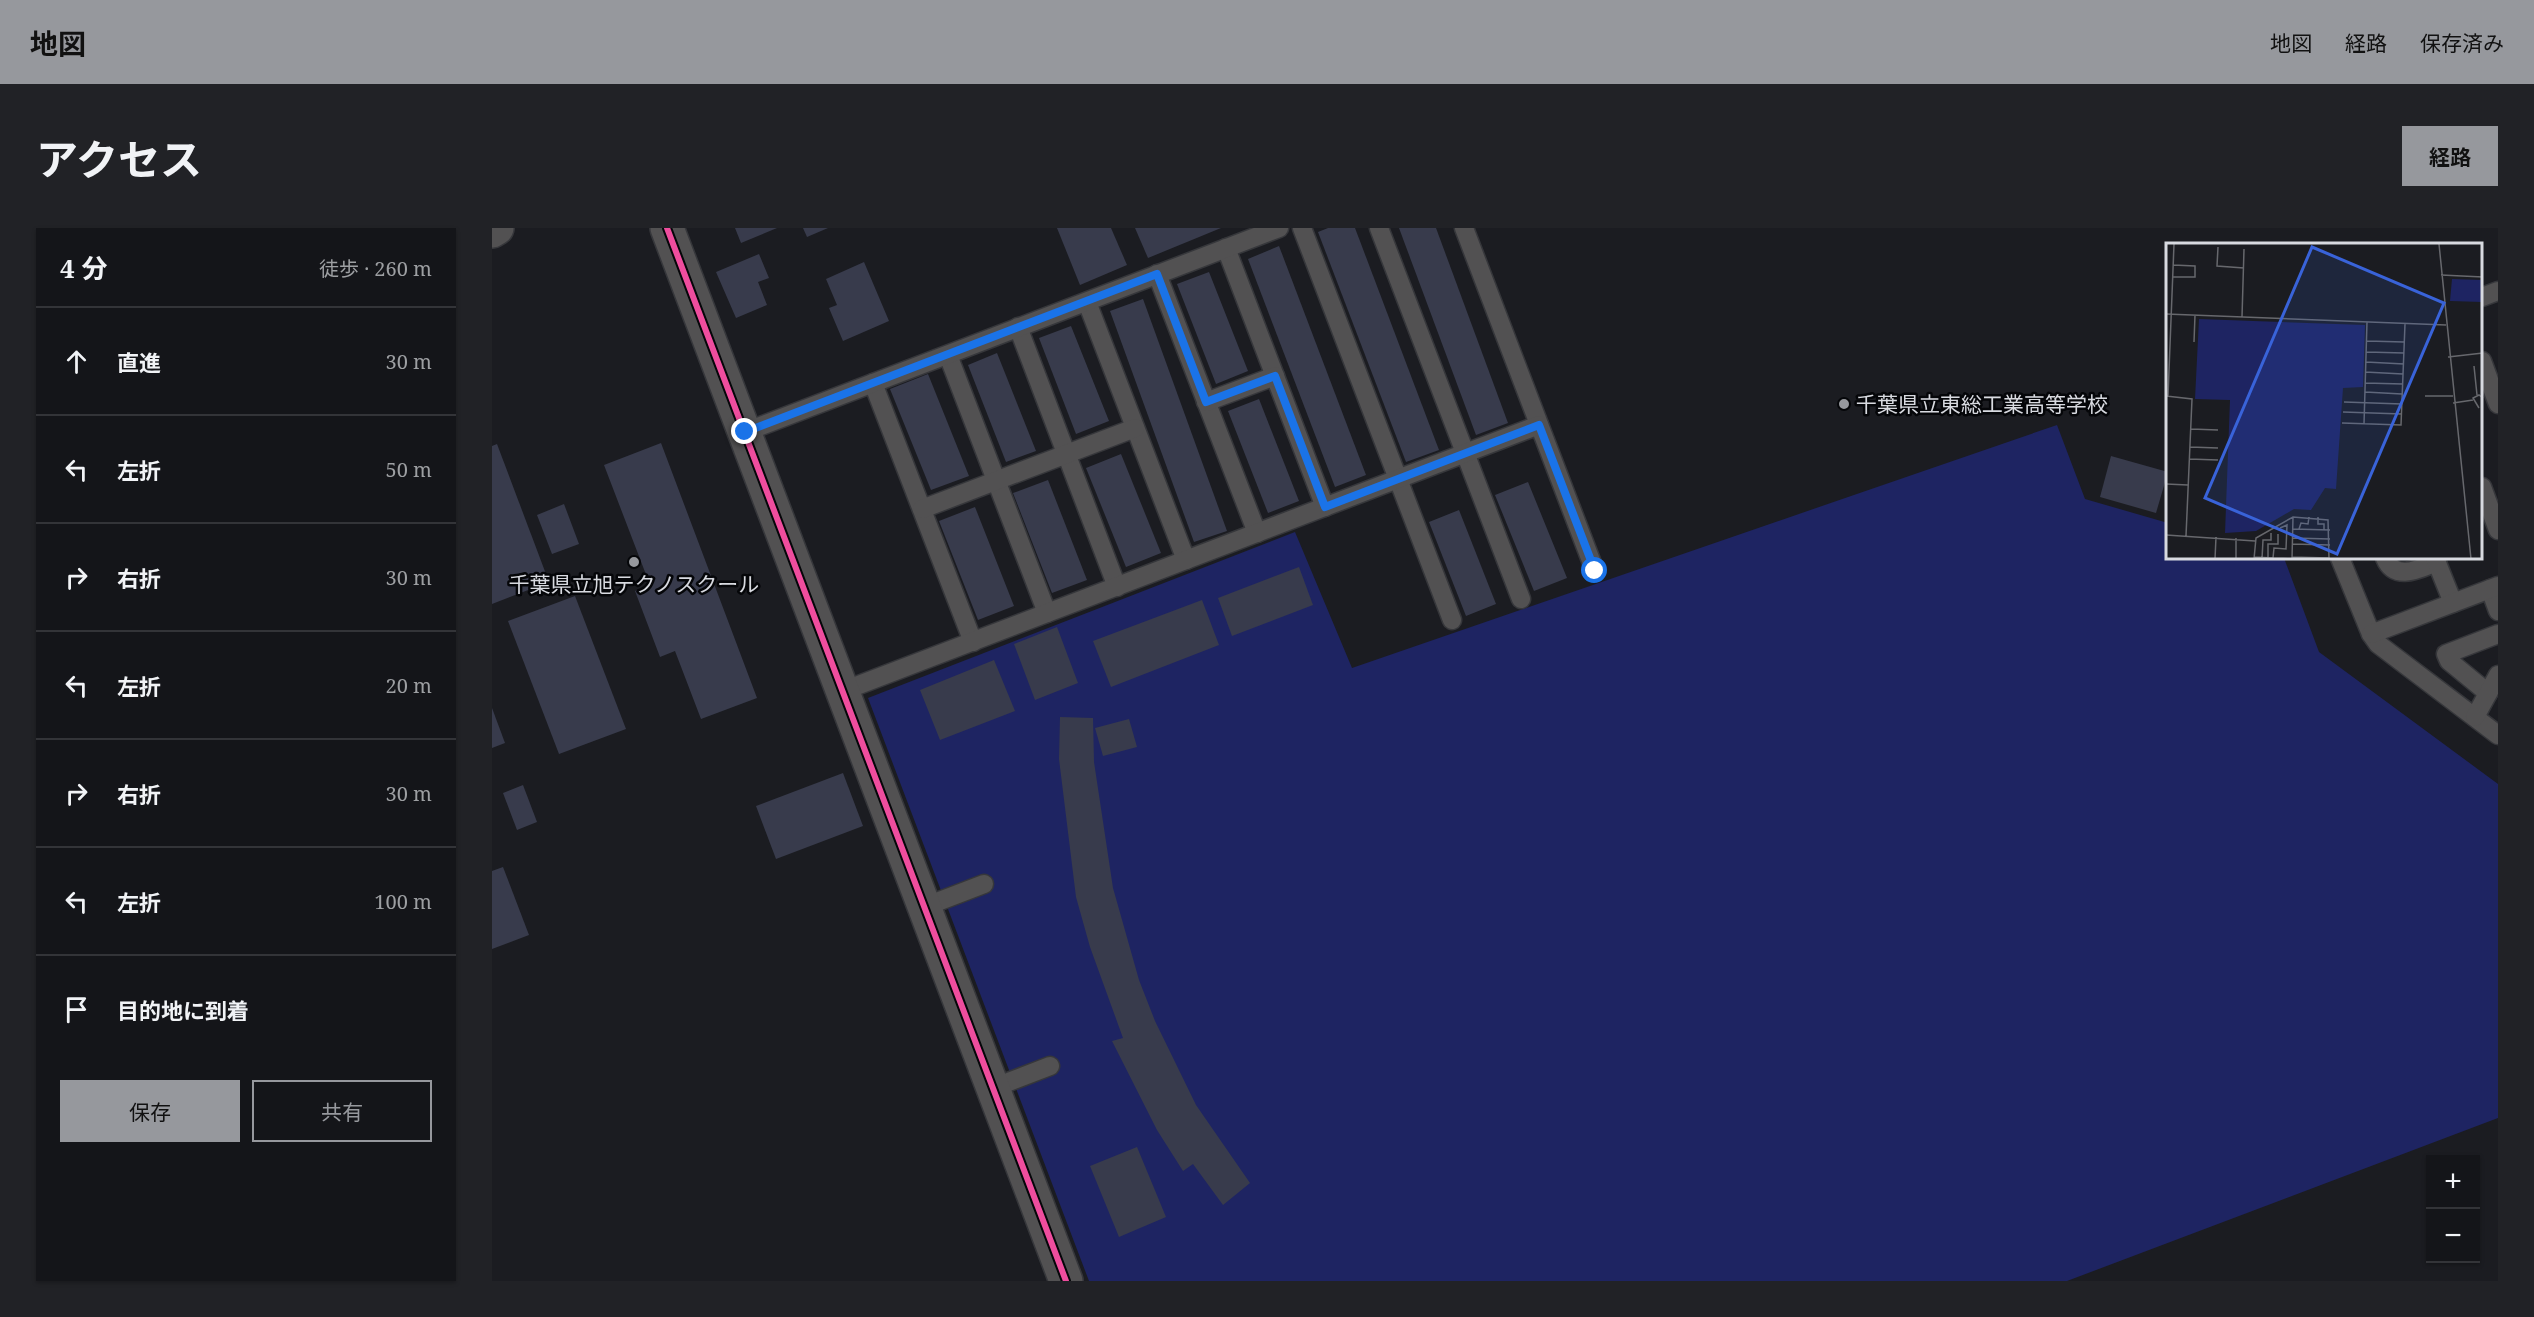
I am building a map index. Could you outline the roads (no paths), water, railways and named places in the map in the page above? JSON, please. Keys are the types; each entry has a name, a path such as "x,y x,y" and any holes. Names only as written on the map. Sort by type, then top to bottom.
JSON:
{"street":[{"path":"492,231 497,228"},
{"path":"667,228 1066,1281"}],"lane":[{"path":"745,432 1279,228"},
{"path":"1302,228 1452,621"},
{"path":"1379,228 1521,599"},
{"path":"1464,228 1595,571"},
{"path":"1226,248 1325,507"},
{"path":"1157,274 1257,534"},
{"path":"2483,296 2498,291"},
{"path":"1087,302 1186,560"},
{"path":"1018,327 1117,587"},
{"path":"948,355 1047,613"},
{"path":"2483,366 2498,404"},
{"path":"1206,402 1275,376"},
{"path":"873,383 973,642"},
{"path":"843,691 1539,425"},
{"path":"922,509 1135,428"},
{"path":"2483,492 2498,530"},
{"path":"2341,560 2371,634 2378,644 2498,735"},
{"path":"2386,560 2388,566 2397,572 2410,572 2436,560 2452,603"},
{"path":"2371,634 2494,587 2498,610"},
{"path":"2488,693 2449,661 2446,654 2498,634"},
{"path":"2475,717 2498,675"},
{"path":"924,907 984,885"},
{"path":"993,1088 1050,1066"}],"place":[{"name":"千葉県立東総工業高等学校","path":"1844,404"},
{"name":"千葉県立旭テクノスクール","path":"634,562"}]}
